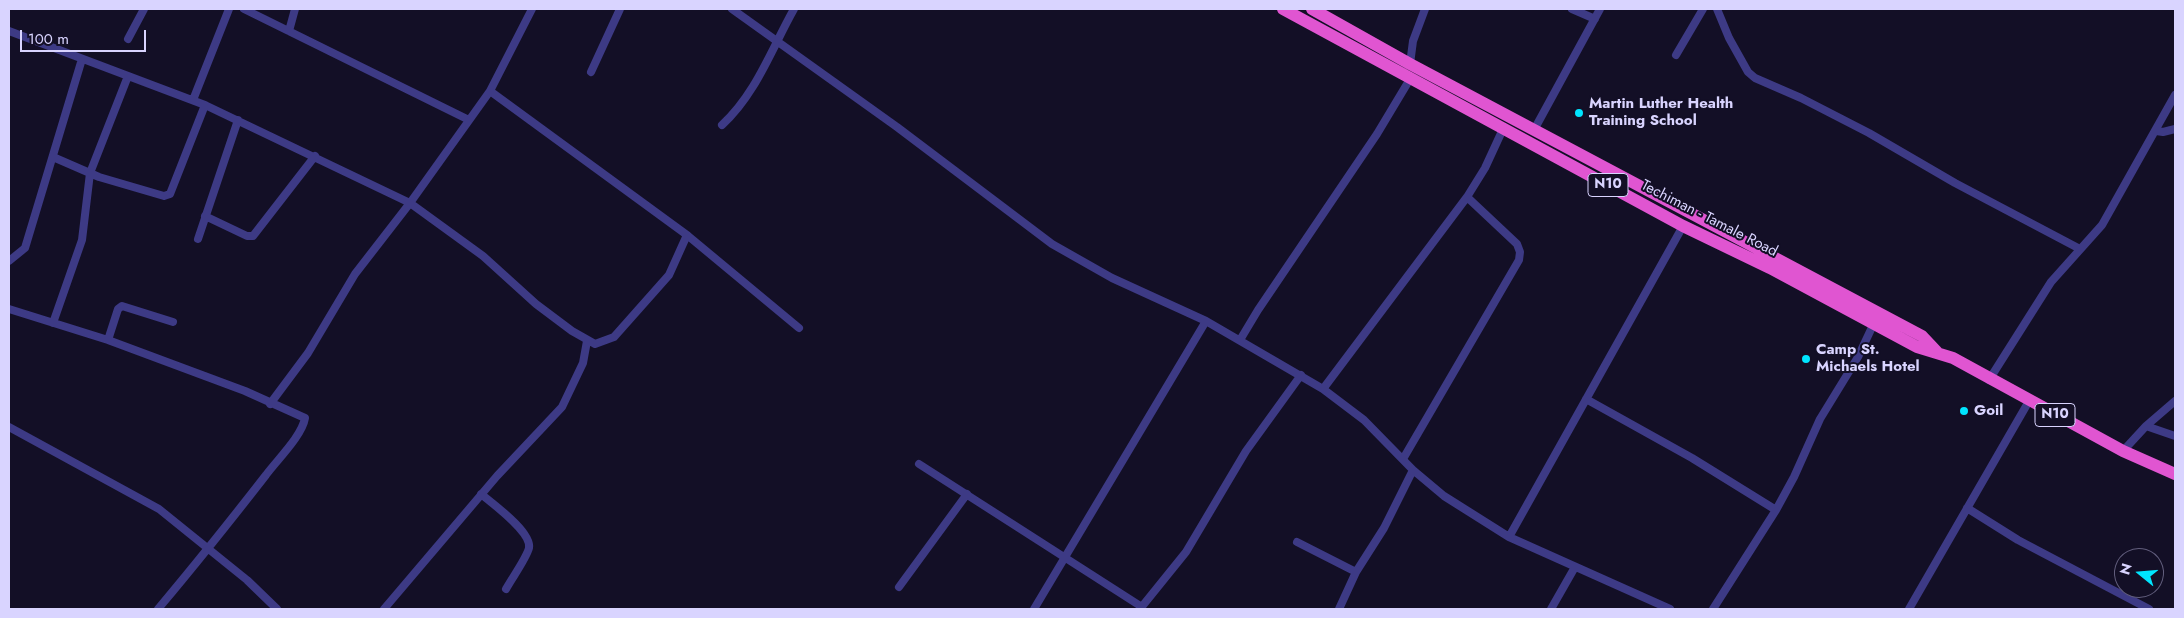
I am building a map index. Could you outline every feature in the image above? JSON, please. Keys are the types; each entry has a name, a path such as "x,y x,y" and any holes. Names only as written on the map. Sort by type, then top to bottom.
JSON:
{"highway":[{"name":"Techiman - Tamale Road","path":"1283,9 1683,226 1770,268 1917,347 1952,358 2123,452 2175,474"},
{"name":"Techiman - Tamale Road","path":"1312,9 1410,64 1922,336 1938,353"}],"street":[{"path":"128,39 144,9"},
{"path":"192,100 229,9"},
{"path":"244,9 469,120"},
{"path":"289,31 295,9"},
{"path":"270,404 308,353 355,274 410,203 490,91 532,9"},
{"path":"592,72 620,9"},
{"path":"732,9 897,127 1052,244 1112,278 1240,340 1323,389 1364,420 1413,470 1444,496 1510,537 1670,609"},
{"path":"722,125 737,111 751,90 794,9"},
{"path":"1410,64 1413,41 1425,9"},
{"path":"1572,9 1595,19"},
{"path":"1534,130 1600,9"},
{"path":"1676,55 1702,9"},
{"path":"1717,9 1729,38 1748,72 1755,78 1801,98 1869,133 1955,183 2080,249"},
{"path":"9,32 205,105 410,203 483,256 536,304 587,341 595,344 614,337 669,275 687,235"},
{"path":"9,261 25,248 82,59"},
{"path":"53,322 82,240 90,173 128,76"},
{"path":"1240,340 1258,310 1376,134 1410,79"},
{"path":"490,91 687,235 799,328"},
{"path":"1989,380 2051,282 2102,225 2175,95"},
{"path":"53,157 90,173 164,196 170,194 205,105"},
{"path":"198,239 238,120"},
{"path":"1323,389 1466,197 1485,168 1503,128"},
{"path":"2156,131 2163,132 2175,128"},
{"path":"206,216 247,236 253,236 315,156"},
{"path":"1403,459 1519,260 1520,252 1517,244 1466,197"},
{"path":"1510,537 1683,226"},
{"path":"108,340 118,309 122,306 173,322"},
{"path":"9,309 108,340 303,416 304,421 300,430 209,549 158,609"},
{"path":"1034,609 1206,322"},
{"path":"1713,609 1776,510 1794,478 1820,419 1858,357 1874,323"},
{"path":"384,609 481,494 562,407 583,363 587,341"},
{"path":"919,464 1066,556 1141,608 1186,552 1246,451 1301,376"},
{"path":"1586,399 1692,458 1776,510"},
{"path":"1909,609 2029,401"},
{"path":"2123,452 2146,426 2175,401"},
{"path":"2146,426 2175,436"},
{"path":"9,427 158,509 247,580 277,609"},
{"path":"1338,609 1356,572 1384,528 1413,470"},
{"path":"481,494 521,530 528,540 529,548 506,589"},
{"path":"899,587 967,494"},
{"path":"1966,508 2018,540 2149,609"},
{"path":"1297,542 1356,572"},
{"path":"1551,609 1575,567"}],"place":[{"name":"Martin Luther Health Training School","path":"1579,113"},
{"name":"Camp St. Michaels Hotel","path":"1806,359"},
{"name":"Goil","path":"1964,411"}]}
